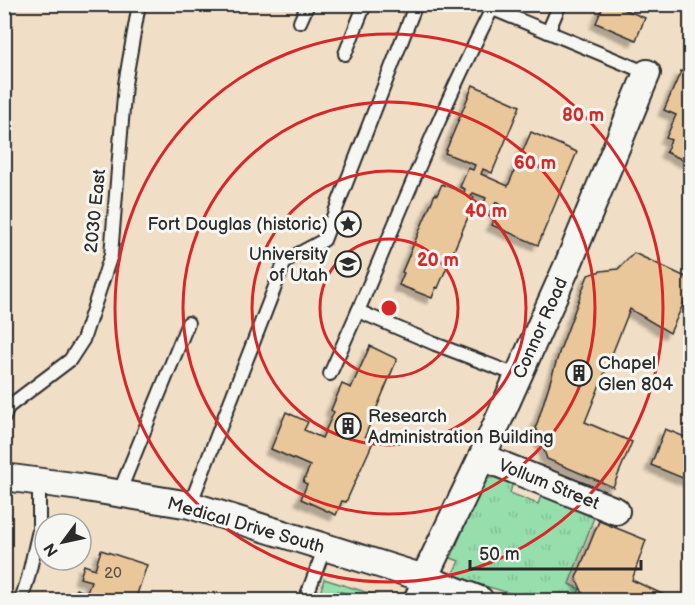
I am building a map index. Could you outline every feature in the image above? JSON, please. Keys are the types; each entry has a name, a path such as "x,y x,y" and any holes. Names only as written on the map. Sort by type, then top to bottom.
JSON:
{"street":[{"name":"Connor Road","path":"419,589 519,376 647,73"},
{"name":"Vollum Street","path":"482,457 616,511"},
{"name":"Medical Drive South","path":"4,477 190,505 325,547 419,589 480,600"}],"lane":[{"name":"2030 East","path":"4,418 8,407 70,360 83,340 108,265 111,255 125,84 139,4"},
{"path":"300,22 308,4"},
{"path":"345,54 365,4"},
{"path":"190,505 285,261 324,240 416,4"},
{"path":"548,32 560,4"},
{"path":"330,374 474,45 487,7 647,73"},
{"path":"358,311 519,376"},
{"path":"119,493 188,323"},
{"path":"21,600 39,530 39,481"},
{"path":"305,600 325,547"}],"shaded area":[{"name":"University of Utah","path":"4,5 690,5 690,600 5,600"}],"green space":[{"path":"500,477 513,482 510,493 538,504 542,493 595,515 569,584 580,589 577,595 579,600 533,600 458,578 453,573 459,561 451,558 482,484 490,478"},
{"path":"324,579 391,600 367,600 338,591 335,600 320,600"}],"building":[{"path":"604,4 611,4 645,18 636,40 596,23"},
{"path":"681,71 690,74 690,163 666,152 671,140 666,138 676,115 664,110"},
{"path":"473,85 520,106 492,173 483,169 481,174 508,186 531,132 577,152 538,245 492,225 500,205 496,202 491,212 482,208 486,198 473,193 471,196 474,197 469,209 471,210 432,298 399,285 404,273 402,272 435,194 437,195 442,184 464,193 465,189 460,187 468,168 473,170 475,165 445,153"},
{"name":"Chapel Glen 804","path":"634,253 690,279 690,289 670,333 630,309 585,422 632,442 613,487 547,459 536,427 560,350 588,275 618,269"},
{"name":"Research Administration Building","path":"370,346 397,359 365,436 374,440 346,502 342,501 336,515 301,499 307,484 303,482 310,466 271,449 286,412 308,422 304,430 322,438 334,412 331,410 342,384 351,388"},
{"path":"665,429 690,439 690,481 651,465"},
{"path":"599,521 646,540 632,580 675,600 586,600 576,578"},
{"path":"101,550 147,565 135,600 118,598 117,600 72,600 76,589 87,593 91,581 80,578 82,572 93,572 93,568 95,569"}],"place":[{"name":"Fort Douglas (historic)","path":"348,224"},
{"name":"University of Utah","path":"348,264"},
{"name":"Chapel Glen 804","path":"579,373"},
{"name":"Research Administration Building","path":"348,426"}]}
